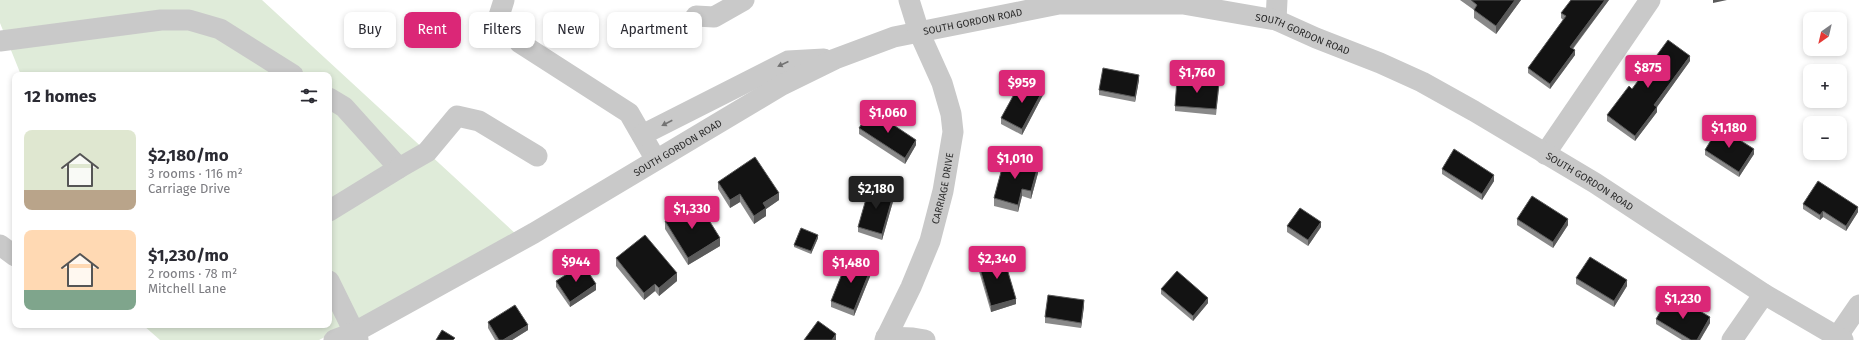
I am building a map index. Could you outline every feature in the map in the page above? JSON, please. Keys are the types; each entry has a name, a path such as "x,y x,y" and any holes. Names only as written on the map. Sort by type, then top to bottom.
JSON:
{"street":[{"path":"504,0 499,16 520,43 629,112 656,160"},
{"path":"702,16 714,17 744,0"},
{"name":"CARRIAGE DRIVE","path":"886,339 911,287 930,241 943,191 953,132 951,114 942,83 918,32 909,0"},
{"path":"1544,154 1650,0"},
{"name":"SOUTH GORDON ROAD","path":"334,340 357,336 534,233 782,85 835,59 894,37 1059,4 1183,4 1276,10 1422,82 1474,111 1595,183 1764,294 1840,338"},
{"path":"0,41 161,20 189,20 220,29 288,72"},
{"path":"642,135 788,61 835,59"},
{"path":"332,100 344,107 399,168"},
{"path":"332,209 427,152 457,116 479,121 537,156"},
{"path":"0,245 12,254"},
{"path":"332,287 357,336"},
{"path":"1732,340 1764,294"},
{"path":"1840,338 1859,305"},
{"path":"886,339 913,338 925,340"}],"green space":[{"path":"0,0 262,0 517,235 441,278 319,340 160,340 146,328 332,328 332,72 20,72 0,23"}],"building":[{"path":"1471,0 1515,0 1496,26 1474,10 1477,5"},
{"path":"1571,0 1605,0 1570,47 1575,50 1550,84 1528,68 1566,16 1561,13"},
{"path":"1668,40 1690,56 1654,105 1657,107 1635,136 1607,115 1629,86 1632,89"},
{"path":"1103,68 1139,75 1135,97 1099,90"},
{"path":"1023,78 1043,90 1022,129 1001,118"},
{"path":"1177,80 1219,83 1216,109 1175,106"},
{"path":"871,110 916,140 905,158 859,128"},
{"path":"1719,127 1754,149 1739,172 1705,150"},
{"path":"1454,149 1494,175 1482,194 1442,169"},
{"path":"755,157 779,193 763,203 766,208 754,216 740,194 730,200 718,182"},
{"path":"1005,157 1038,166 1031,191 1022,189 1018,205 994,198"},
{"path":"1818,181 1858,207 1846,226 1823,211 1820,215 1803,204"},
{"path":"870,185 894,192 882,234 858,227"},
{"path":"1532,196 1568,219 1553,242 1517,219"},
{"path":"697,201 720,238 688,258 665,221"},
{"path":"1300,208 1321,222 1308,240 1287,226"},
{"path":"801,228 818,235 811,251 794,245"},
{"path":"645,235 677,273 659,288 655,284 644,293 616,258"},
{"path":"1003,255 1016,299 991,306 978,262"},
{"path":"1590,257 1627,280 1614,301 1576,278"},
{"path":"848,259 871,268 854,310 831,301"},
{"path":"583,264 596,284 570,302 556,281"},
{"path":"1177,271 1208,298 1193,316 1161,289"},
{"path":"1048,295 1084,300 1081,323 1045,317"},
{"path":"1668,299 1690,312 1693,307 1710,317 1697,340 1691,340 1656,319"},
{"path":"515,305 528,325 503,340 499,340 488,322"},
{"path":"818,321 836,334 832,340 804,340"},
{"path":"442,330 455,338 453,340 436,340"}]}
